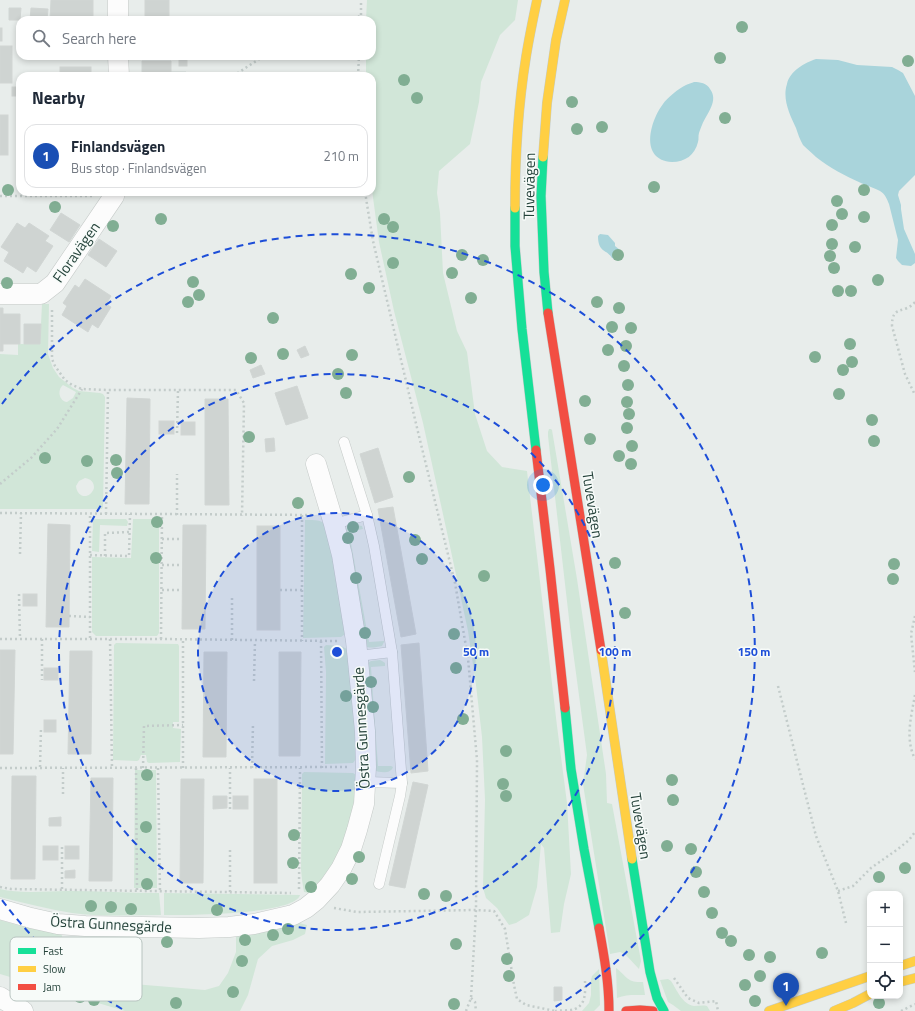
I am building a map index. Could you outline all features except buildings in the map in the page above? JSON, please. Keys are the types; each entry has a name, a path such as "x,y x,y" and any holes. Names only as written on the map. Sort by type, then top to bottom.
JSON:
{"main road":[{"name":"Tuvevägen","path":"537,0 526,57 520,104 514,174 515,246 522,329 550,569 571,769 584,849 605,959 609,1011"},
{"name":"Tuvevägen","path":"565,0 556,40 547,103 542,162 541,196 544,272 552,338 588,560 627,828 650,972 657,998 664,1011"},
{"path":"903,965 915,961"},
{"path":"769,1011 867,977"},
{"path":"903,981 915,978"},
{"path":"834,1011 853,1004 867,996"},
{"path":"626,1011 643,1009 653,1011"}],"street":[{"path":"118,0 118,16"},
{"path":"118,60 119,72"},
{"name":"Floravägen","path":"0,294 41,294 55,284 113,196"},
{"name":"Östra Gunnesgärde","path":"0,909 58,924 85,926 199,928 229,927 254,924 293,915 306,908 316,900 330,885 341,869 351,849 364,804 366,774 365,731 357,649 342,555 316,464"},
{"path":"0,997 23,1011"}],"lane":[{"path":"344,442 367,515 374,546 392,652 402,783 379,884"},
{"path":"332,519 367,515"},
{"path":"357,649 392,652"},
{"path":"366,774 402,783"}],"path":[{"path":"361,0 361,15"},
{"path":"239,72 258,60"},
{"path":"358,72 359,60"},
{"path":"0,196 16,196"},
{"path":"366,196 373,241 455,583 468,658 477,760 476,910 471,998 466,1011"},
{"path":"47,290 52,300 52,359 59,373 72,385 82,389 108,390 236,390 244,403 242,516"},
{"path":"915,302 913,305 894,313 892,318 892,326 905,374 915,395"},
{"path":"0,484 30,458 57,428 82,389"},
{"path":"106,514 108,390"},
{"path":"177,433 178,390"},
{"path":"176,515 177,474"},
{"path":"0,513 242,516 302,515 322,516 332,519"},
{"path":"20,554 21,514"},
{"path":"90,514 90,638"},
{"path":"90,555 130,556 130,514"},
{"path":"161,639 162,514"},
{"path":"302,515 302,642"},
{"path":"105,556 105,533 130,532"},
{"path":"162,539 180,539"},
{"path":"162,565 179,565"},
{"path":"162,590 180,590"},
{"path":"280,590 302,590"},
{"path":"19,594 20,639"},
{"path":"232,598 232,640"},
{"path":"69,616 90,617"},
{"path":"915,616 911,634 915,672"},
{"path":"0,639 90,638 302,642 321,641 357,649"},
{"path":"42,639 42,680"},
{"path":"110,639 112,768"},
{"path":"183,639 183,768"},
{"path":"254,681 255,640"},
{"path":"321,641 322,768"},
{"path":"778,686 816,836 838,891 846,924"},
{"path":"915,695 909,728 909,740 915,759"},
{"path":"252,768 253,724"},
{"path":"143,768 144,726 183,725"},
{"path":"40,768 41,728"},
{"path":"0,768 322,768 366,774"},
{"path":"63,768 63,794"},
{"path":"136,768 137,891"},
{"path":"158,768 160,891"},
{"path":"230,768 230,808"},
{"path":"298,891 300,768"},
{"path":"838,891 853,886 871,868 909,840 915,832"},
{"path":"62,847 62,890"},
{"path":"230,849 230,892"},
{"path":"0,887 11,889 62,890 294,893 298,891 328,907 358,912 494,911 505,929 517,999 526,1005 555,1011"},
{"path":"471,998 475,1002 476,1011"},
{"path":"716,1001 718,1011"},
{"path":"901,1011 915,1004"}],"green space":[{"path":"367,0 518,0 515,20 500,35 481,82 479,102 470,144 439,171 437,193 440,213 443,273 457,331 467,352 475,414 487,451 502,467 527,471 567,803 571,874 564,904 560,932 551,933 544,848 541,844 537,887 529,915 516,923 509,925 497,908 486,898 483,888 485,799 482,737 476,685 468,631 448,537 423,423 394,311 379,242 373,196 376,196 376,72 366,72 366,60 376,60 376,16 366,16"},
{"path":"42,304 49,304 48,354 53,368 59,377 73,388 79,391 100,393 105,397 103,507 102,509 0,509 0,354 18,355 18,344 40,344","holes":["63,385 76,392 73,398 67,402 62,400 60,395 60,390","85,478 92,481 94,488 87,496 81,495 76,486 79,481"]},
{"path":"549,429 552,430 577,579 606,774 607,803 612,804 641,961 639,969 625,954 620,952 610,954 583,784 587,755 571,636 548,436"},
{"path":"93,519 126,519 128,522 127,526 100,525 99,552 92,551"},
{"path":"133,519 159,519 159,633 157,636 96,636 92,632 92,557 131,558"},
{"path":"305,520 320,521 327,527 345,631 345,634 341,637 303,638"},
{"path":"356,525 362,526 363,529 349,532 369,642 384,641 382,646 371,648 365,646 345,530 348,527"},
{"path":"116,643 178,644 179,722 173,722 173,728 181,729 180,762 149,763 147,762 146,755 141,755 137,761 113,760 114,645"},
{"path":"326,645 341,646 347,649 353,688 356,759 353,763 325,764 326,672 324,647"},
{"path":"380,660 385,663 385,666 371,667 378,766 393,767 388,772 379,772 374,770 368,663 371,661"},
{"path":"135,770 156,770 157,888 134,888"},
{"path":"304,772 353,773 356,775 355,796 348,831 334,867 309,893 304,892 301,869 302,774"},
{"path":"0,889 25,892 79,891 159,893 161,915 105,915 72,913 0,897"},
{"path":"164,893 300,895 293,902 279,907 260,910 215,914 164,915"},
{"path":"0,920 24,927 61,932 62,937 10,937 10,977 0,974"},
{"path":"299,923 307,925 305,934 293,940 272,946 258,959 248,995 240,1011 125,1011 91,1001 142,1001 142,985 205,990 219,986 228,973 236,952 236,935"},
{"path":"616,968 628,979 634,982 643,982 645,995 628,995 617,998"},
{"path":"599,969 600,1005 594,1011 582,1011 589,1003 592,976"},
{"path":"668,979 686,1003 694,1006 707,1006 710,1011 681,1011 668,1002 660,980"}],"water":[{"path":"816,59 838,60 857,65 892,67 903,73 915,96 915,175 899,191 898,195 901,205 904,229 915,254 915,263 911,266 902,265 896,258 898,240 887,198 878,190 843,175 827,165 806,148 801,141 787,107 785,95 789,79 794,71 802,65"},
{"path":"694,82 707,85 713,98 713,102 699,134 697,147 689,157 681,161 672,162 662,160 655,154 651,147 651,129 654,120 658,111 670,96 683,86"},
{"path":"600,234 608,235 615,243 615,246 620,250 619,257 615,259 612,258 601,248 598,241 598,236"}],"traffic: fast":[{"path":"543,157 541,196 544,272 548,313"},
{"path":"515,208 515,246 522,329 536,450"},
{"path":"565,708 571,769 599,928"},
{"path":"632,859 650,972 657,998 664,1011"}],"traffic: slow":[{"path":"515,208 516,151 523,76 537,0"},
{"path":"543,157 547,103 556,40 565,0"},
{"path":"601,650 632,859"},
{"path":"903,965 915,961"},
{"path":"769,1011 867,977"},
{"path":"903,981 915,978"},
{"path":"834,1011 867,996"}],"traffic: jam":[{"path":"548,313 601,650"},
{"path":"536,450 565,708"},
{"path":"599,928 607,980 609,1011"},
{"path":"626,1011 653,1011"}],"place":[{"name":"Finlandsvägen","path":"786,1006"}]}
